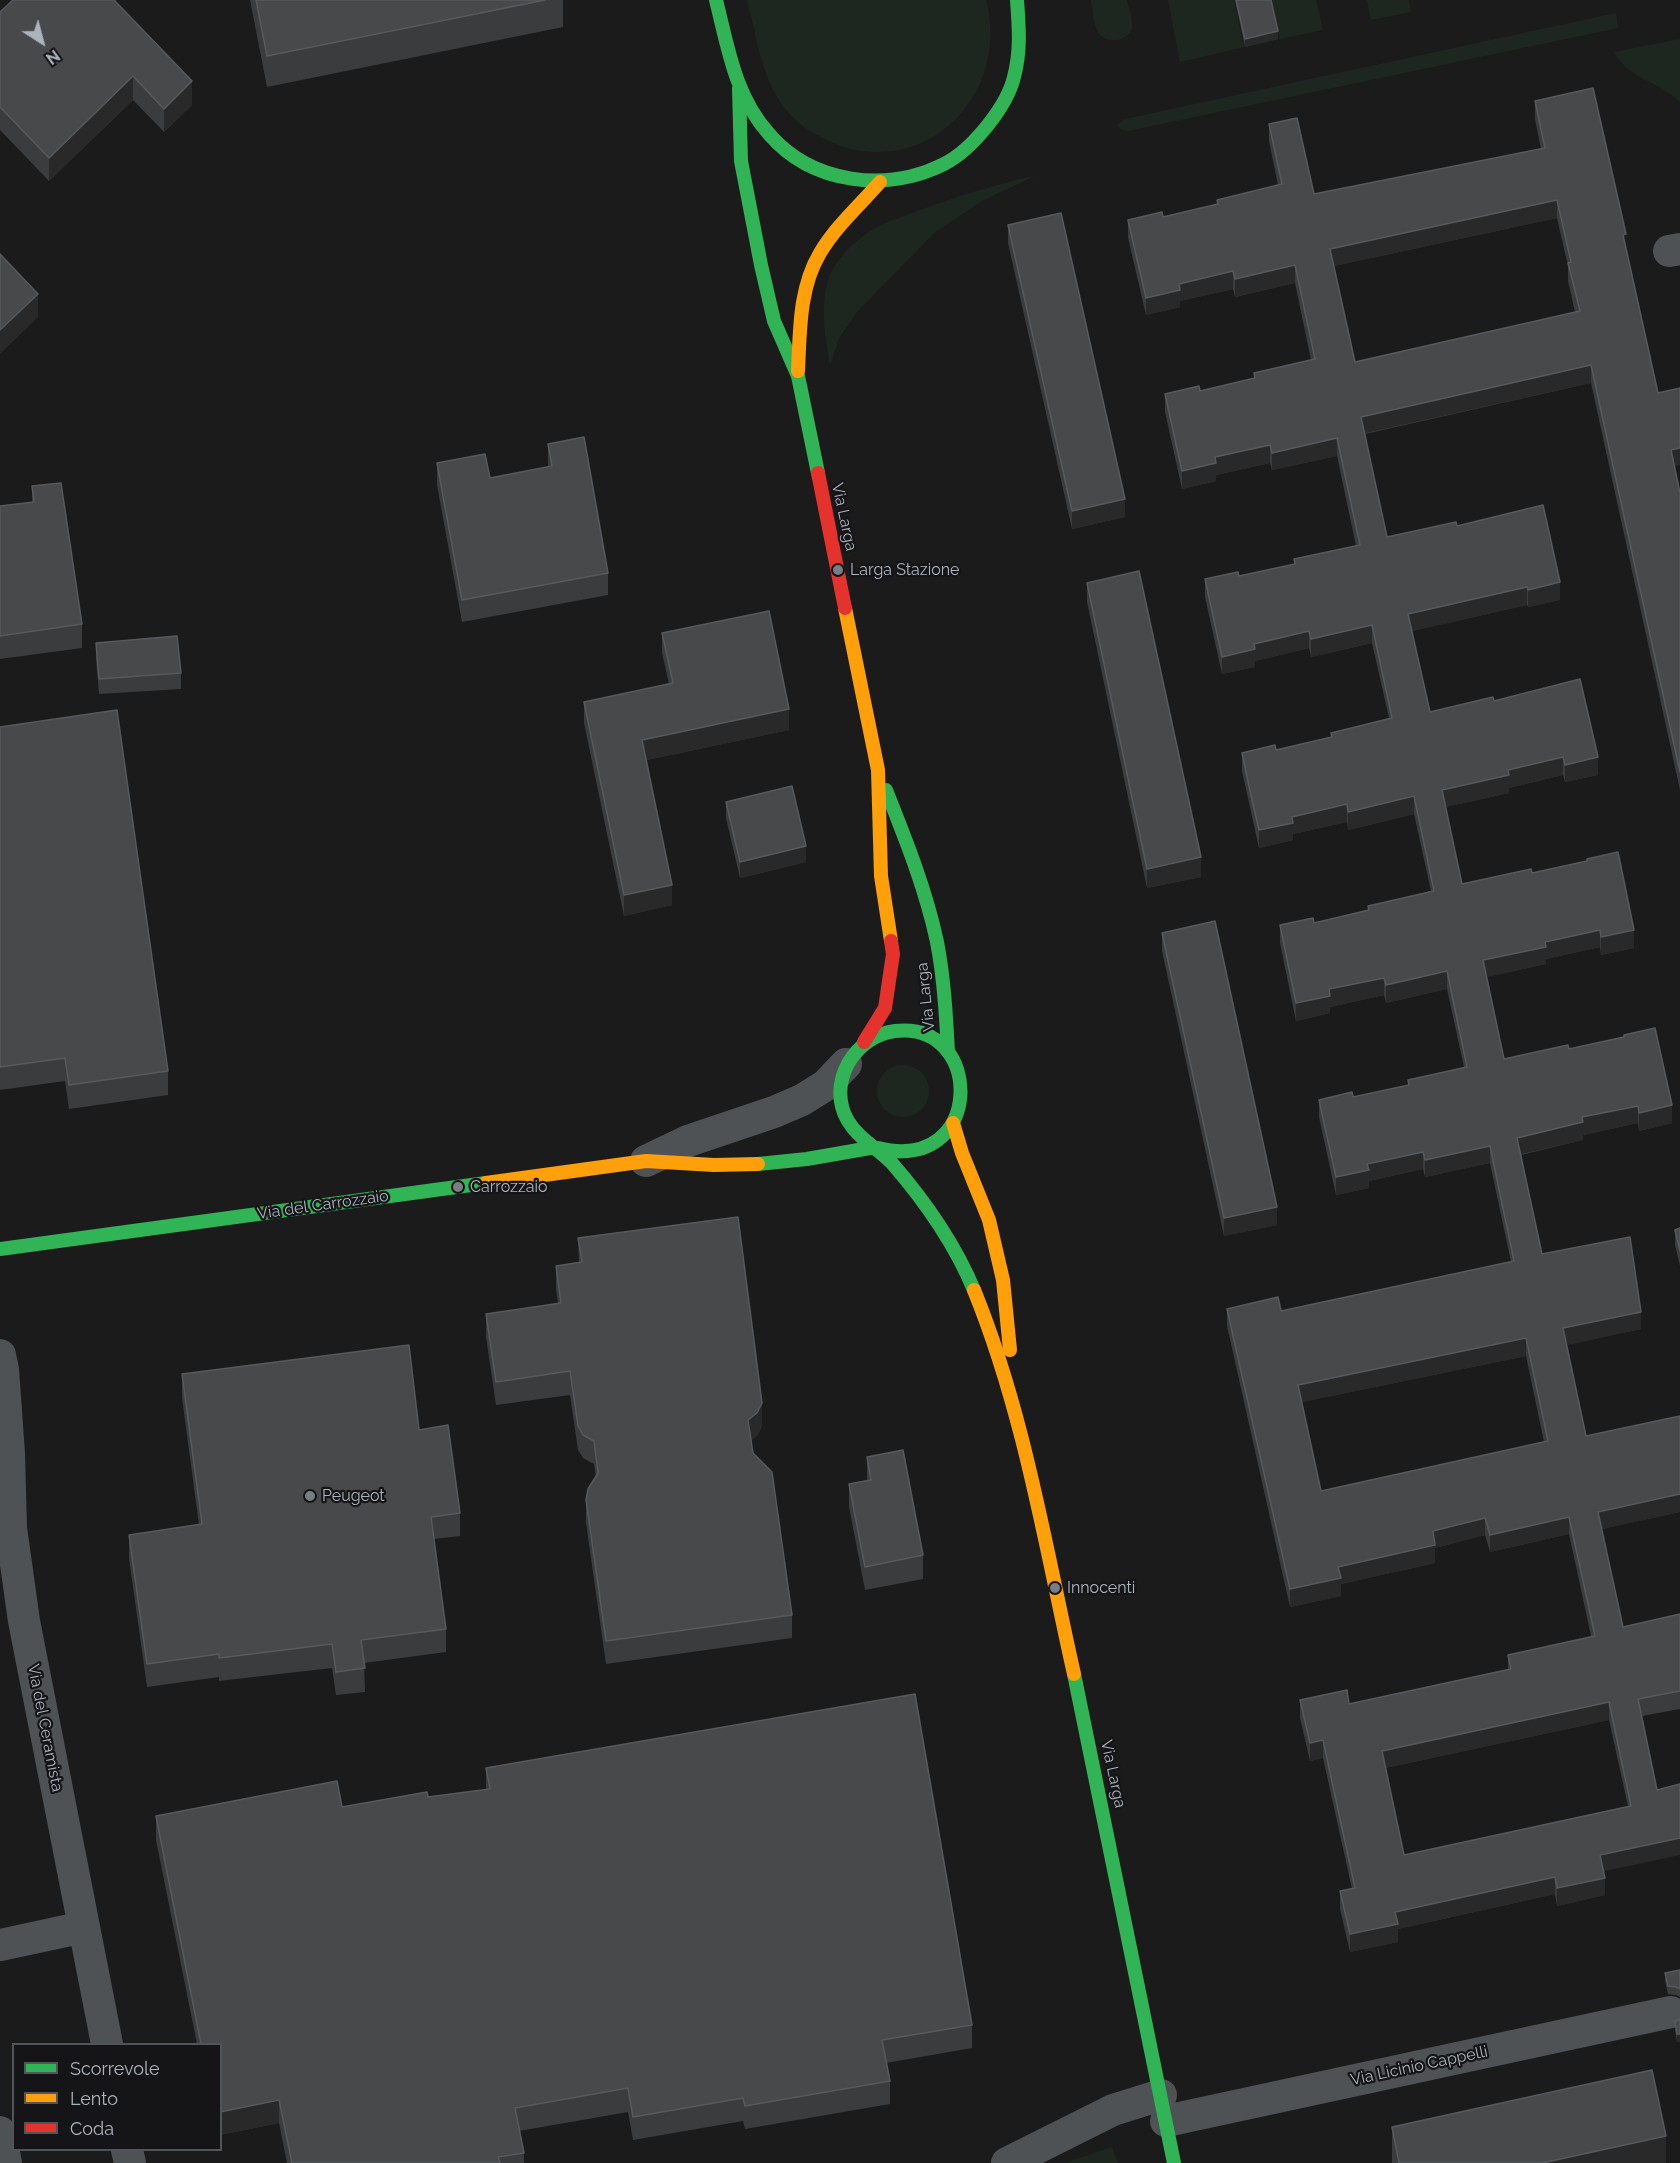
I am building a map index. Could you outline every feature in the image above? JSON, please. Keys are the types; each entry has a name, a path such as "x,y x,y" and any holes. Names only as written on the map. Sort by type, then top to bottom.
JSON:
{"main road":[{"path":"716,0 739,88 772,138 804,163 821,172 845,179 880,182 929,172 953,160 970,147 990,126 1005,104 1017,75 1021,48 1017,0"},
{"name":"Via Larga","path":"739,88 741,160 761,266 774,321 798,376 878,770 881,876 893,954 885,1008 855,1053 840,1083 841,1103 847,1121 859,1136 876,1147 928,1204 948,1234 976,1289 1012,1394 1097,1776 1174,2163"},
{"name":"Via Larga","path":"798,376 800,334 809,277 820,253 880,182"},
{"name":"Via Larga","path":"878,770 910,849 925,895 934,932 944,994 948,1052"},
{"name":"Via Larga","path":"855,1053 881,1033 899,1030 917,1032 934,1040 948,1052 956,1065 961,1086 959,1109 953,1123 962,1153 989,1220 1003,1280 1012,1394"},
{"path":"876,1147 893,1152 910,1151 927,1146 942,1137 953,1123"},
{"name":"Via del Carrozzaio","path":"0,1248 646,1161 706,1166 745,1166 793,1161 876,1147"}],"street":[{"name":"Via del Carrozzaio","path":"646,1161 688,1141 774,1112 802,1100 826,1085 855,1053"},
{"name":"Via del Ceramista","path":"0,1355 8,1444 5,1529 106,2043"},
{"path":"0,1945 84,1927"},
{"name":"Via Licinio Cappelli","path":"1007,2163 1113,2110 1163,2108 1276,2097 1671,2012"},
{"path":"0,2132 6,2163"}],"shaded area":[{"path":"747,0 986,0 990,37 985,71 971,101 950,125 923,142 892,151 858,150 823,138 800,124 785,109 774,92 764,67"},
{"path":"1091,0 1127,0 1132,21 1130,33 1116,40 1101,36 1095,25"},
{"path":"1168,0 1234,0 1244,47 1180,62"},
{"path":"1271,0 1316,0 1323,30 1280,39"},
{"path":"1367,0 1409,0 1411,12 1371,20"},
{"path":"1616,13 1618,28 1128,131 1118,126 1125,119"},
{"path":"1680,39 1680,102 1663,89 1628,69 1614,52"},
{"path":"1035,176 982,201 934,233 857,312 839,338 830,366 824,320 827,286 833,269 850,247 871,230 894,220 972,192"},
{"path":"903,1065 917,1069 925,1077 929,1091 925,1105 917,1113 903,1117 889,1113 881,1105 877,1091 881,1077 889,1069"},
{"path":"1112,2147 1118,2163 1067,2163 1071,2161"}],"building":[{"path":"13,0 114,0 192,81 164,109 133,76 49,158 0,107 0,12"},
{"path":"256,0 545,0 267,56"},
{"path":"1236,0 1271,0 1278,31 1245,39"},
{"path":"1593,88 1626,234 1623,235 1658,393 1680,388 1680,448 1671,450 1680,493 1680,772 1591,365 1361,417 1387,537 1456,522 1457,526 1543,505 1560,582 1528,590 1527,587 1408,614 1430,712 1493,697 1494,701 1580,679 1598,757 1565,765 1563,757 1508,770 1509,775 1442,790 1462,884 1531,869 1532,873 1618,852 1634,930 1601,937 1600,930 1545,942 1546,947 1483,960 1504,1059 1568,1045 1569,1049 1655,1028 1672,1105 1639,1113 1638,1106 1582,1117 1583,1122 1517,1138 1542,1254 1630,1237 1641,1312 1563,1328 1586,1436 1680,1416 1680,1494 1598,1512 1623,1627 1680,1614 1680,1691 1638,1699 1657,1790 1680,1784 1680,1838 1600,1855 1605,1878 1557,1888 1555,1877 1395,1912 1398,1924 1350,1934 1340,1891 1355,1888 1323,1740 1310,1743 1300,1700 1347,1690 1349,1704 1511,1669 1508,1655 1595,1636 1569,1517 1490,1535 1485,1518 1433,1531 1435,1545 1338,1567 1341,1578 1290,1589 1227,1309 1278,1297 1281,1311 1514,1261 1490,1146 1425,1160 1423,1152 1367,1164 1369,1170 1336,1177 1319,1100 1352,1092 1353,1097 1409,1085 1408,1080 1467,1067 1447,971 1386,985 1384,978 1329,989 1330,996 1296,1003 1280,925 1313,918 1314,923 1369,910 1368,906 1434,891 1414,796 1348,812 1347,804 1292,817 1293,823 1259,830 1252,800 1242,753 1275,745 1276,750 1332,737 1331,733 1392,718 1372,625 1311,639 1309,631 1254,644 1255,649 1222,657 1205,579 1238,572 1239,576 1295,564 1294,559 1360,545 1337,438 1272,453 1270,445 1215,457 1216,463 1182,471 1165,394 1199,386 1200,391 1255,378 1254,373 1315,359 1295,265 1235,279 1233,271 1179,284 1180,290 1146,298 1128,220 1162,212 1163,217 1218,204 1217,200 1282,184 1269,124 1297,118 1314,194 1545,148 1535,101","holes":["1557,200 1571,262 1568,263 1580,311 1355,362 1330,249","1526,1338 1548,1441 1321,1491 1298,1385","1609,1702 1631,1806 1404,1855 1382,1751"]},
{"path":"1061,213 1125,499 1072,511 1008,225"},
{"path":"0,254 38,294 0,330"},
{"path":"584,437 608,573 462,600 437,463 485,454 490,478 552,466 548,444"},
{"path":"61,483 82,624 0,636 0,506 34,502 32,486"},
{"path":"1139,571 1201,857 1147,869 1087,583"},
{"path":"769,611 789,709 642,740 672,885 624,895 584,702 673,683 662,633"},
{"path":"177,636 181,673 99,679 96,643"},
{"path":"117,710 168,1071 69,1085 65,1058 0,1067 0,727"},
{"path":"792,786 806,846 740,862 726,802"},
{"path":"1215,921 1277,1207 1224,1218 1162,933"},
{"path":"738,1217 762,1403 757,1413 748,1420 753,1453 772,1472 792,1615 606,1641 586,1500 588,1489 598,1473 594,1441 583,1435 578,1426 570,1371 496,1382 486,1314 561,1303 556,1266 582,1262 578,1238"},
{"path":"1680,1228 1680,1251 1675,1230"},
{"name":"Peugeot","path":"409,1345 419,1430 448,1425 460,1513 431,1517 446,1629 361,1640 365,1668 336,1672 332,1644 219,1658 219,1654 147,1664 129,1535 202,1524 182,1374"},
{"path":"903,1450 923,1555 865,1567 849,1484 871,1480 867,1457"},
{"path":"915,1694 972,2025 882,2040 890,2081 745,2106 743,2098 633,2117 628,2088 515,2108 524,2153 498,2157 500,2163 292,2163 279,2100 222,2112 222,2043 201,2043 156,1816 337,1781 342,1807 427,1792 428,1797 490,1789 486,1768"},
{"path":"1680,1970 1680,1989 1668,1986 1665,1973"},
{"path":"1680,2019 1680,2034 1677,2034 1675,2022"},
{"path":"1652,2070 1666,2136 1542,2163 1399,2163 1392,2127"}],"traffic: fast":[{"path":"716,0 740,88 757,119 769,134 787,151 806,164 851,179 875,180 899,179 944,164 968,147 988,125 1004,102 1014,77 1019,48 1017,0"},
{"path":"739,88 741,161 761,265 774,321 798,376 818,473"},
{"path":"886,790 915,865 937,942 948,1052"},
{"path":"758,1164 807,1159 870,1148 871,1148 872,1148 873,1148 874,1148 875,1148 876,1148 878,1148 913,1150 938,1140 954,1120 960,1096 957,1070 945,1048 924,1034 895,1031 867,1042 856,1052 842,1078 840,1092 842,1107 852,1127 862,1138 874,1147 880,1152 886,1157 891,1162 927,1207 948,1239 974,1290"},
{"path":"0,1249 486,1183"},
{"path":"1074,1674 1174,2163"}],"traffic: slow":[{"path":"798,371 804,295 813,266 833,234 880,182"},
{"path":"845,608 878,770 881,876 891,941"},
{"path":"953,1123 962,1153 989,1220 1003,1280 1010,1350"},
{"path":"486,1183 646,1161 714,1165 758,1164"},
{"path":"974,1290 1007,1384 1020,1432 1074,1674"}],"traffic: jam":[{"path":"818,473 845,608"},
{"path":"864,1042 885,1008 893,954 891,941"}],"place":[{"name":"Larga Stazione","path":"838,570"},
{"name":"Carrozzaio","path":"458,1187"},
{"name":"Peugeot","path":"310,1496"},
{"name":"Innocenti","path":"1055,1588"}]}
